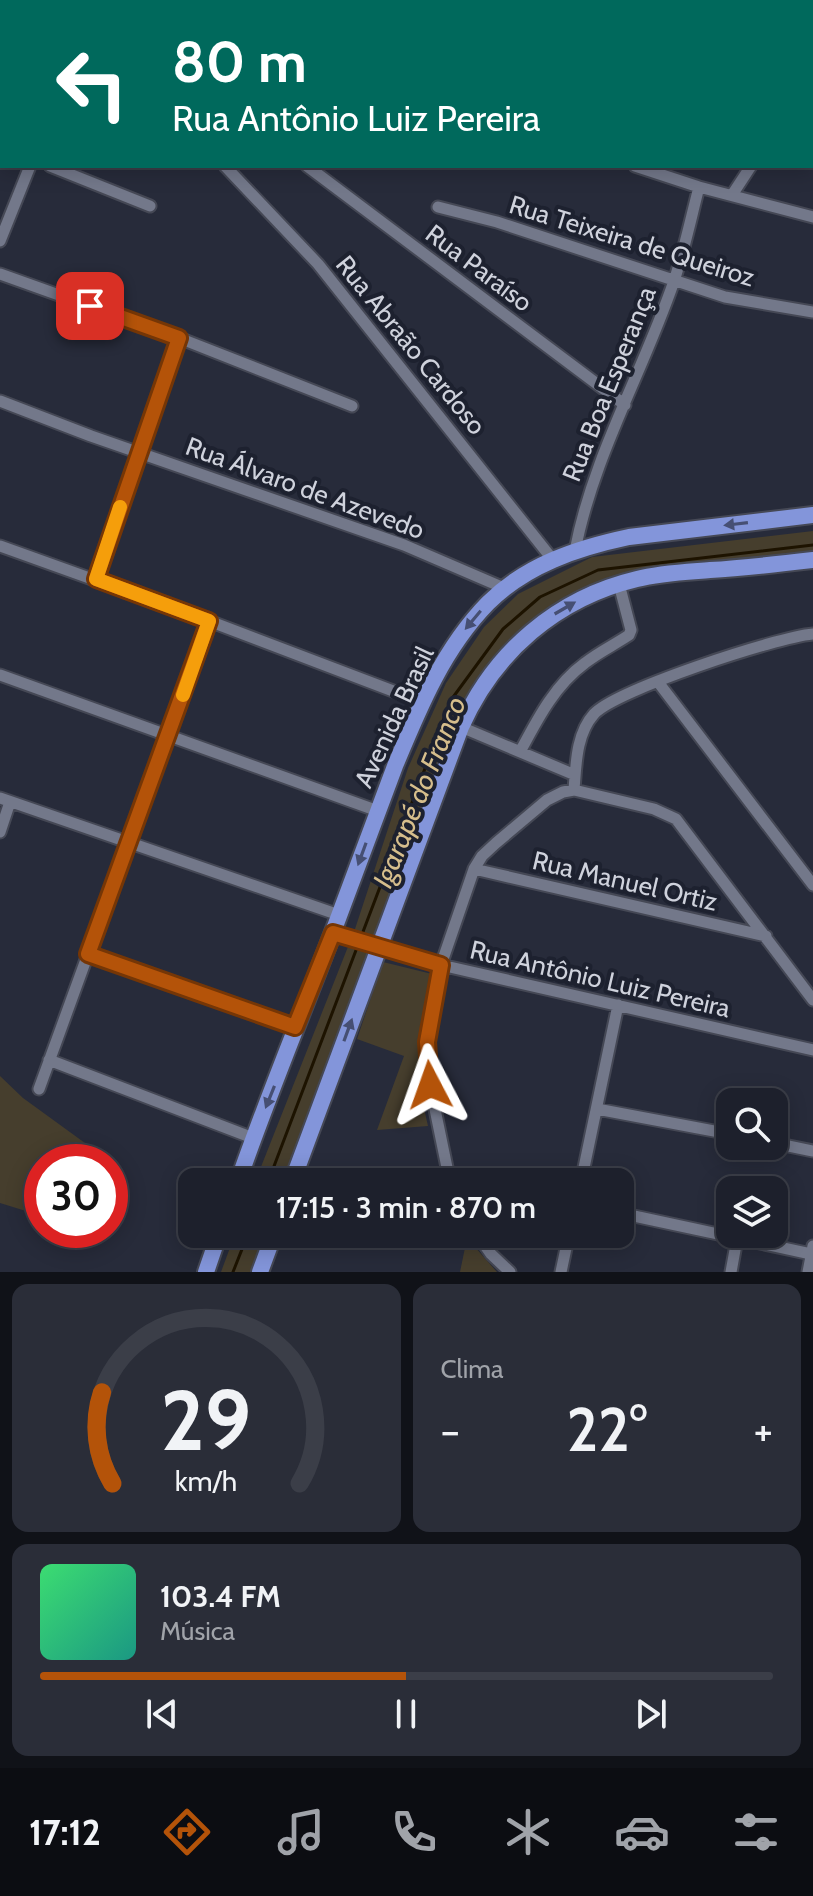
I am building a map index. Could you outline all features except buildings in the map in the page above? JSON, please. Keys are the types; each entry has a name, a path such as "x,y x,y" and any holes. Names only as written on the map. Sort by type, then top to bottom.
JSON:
{"highway":[{"name":"Avenida Brasil","path":"243,1168 295,1027 338,934 339,915 422,702 450,650 486,605 504,588 575,551 629,537 813,515"},
{"path":"297,1168 375,947 461,727 481,687 522,639 574,603 619,584 662,574 813,560"},
{"path":"206,1272 214,1248"},
{"path":"260,1272 269,1248"}],"street":[{"path":"0,241 29,168"},
{"path":"55,168 150,206"},
{"name":"Rua Abraão Cardoso","path":"230,168 318,264 553,560"},
{"name":"Rua Paraíso","path":"310,168 625,405"},
{"path":"650,168 699,187 813,217"},
{"path":"732,195 750,168"},
{"name":"Rua Boa Esperança","path":"575,551 582,515 600,463 674,281 699,187"},
{"name":"Rua Teixeira de Queiroz","path":"438,207 497,222 725,297 813,312"},
{"path":"0,274 179,338 352,406"},
{"path":"96,579 179,338"},
{"name":"Rua Álvaro de Azevedo","path":"0,401 404,545 504,588"},
{"path":"0,546 422,702"},
{"path":"521,750 539,716 561,685 582,664 629,635 631,630 619,584"},
{"path":"39,1089 209,621"},
{"path":"574,790 580,737 594,714 614,700 724,658 813,634"},
{"path":"0,675 378,811"},
{"path":"658,682 813,885"},
{"path":"461,727 575,775"},
{"path":"447,1168 430,1085 427,1042 441,965 474,869 489,849 556,795 574,790 654,809 676,819 813,1000"},
{"path":"0,832 5,800 339,915"},
{"name":"Rua Manuel Ortiz","path":"474,869 766,936"},
{"name":"Rua Antônio Luiz Pereira","path":"338,934 441,965 813,1050"},
{"path":"88,954 295,1027"},
{"path":"584,1168 618,1005"},
{"path":"49,1060 253,1138"},
{"path":"597,1109 716,1131"},
{"path":"788,1146 813,1151"},
{"path":"634,1216 716,1234"},
{"path":"788,1246 812,1250 810,1270"},
{"path":"487,1248 510,1272"},
{"path":"561,1272 566,1248"},
{"path":"731,1272 735,1248"}],"shaded area":[{"path":"813,531 813,556 600,586 500,655 321,1079 290,1168 261,1168 355,929 408,768 446,683 484,627 518,594 592,557"},
{"path":"383,962 432,974 418,1082 428,1126 377,1130 404,1056 357,1039"},
{"path":"0,1076 23,1098 86,1144 24,1144 24,1210 0,1203"},
{"path":"230,1248 261,1248 252,1272 221,1272"},
{"path":"465,1248 476,1248 497,1272 460,1272"}],"waterway":[{"name":"Igarapé do Franco","path":"273,1168 451,700 503,629 540,597 598,570 813,545"},
{"name":"Igarapé do Franco","path":"233,1272 242,1248"}],"slow traffic":[{"path":"120,507 96,579 209,621 183,695"}],"route":[{"path":"90,306 179,338 96,579 209,621 88,954 295,1027 333,933 441,965 427,1042 430,1085"}]}
